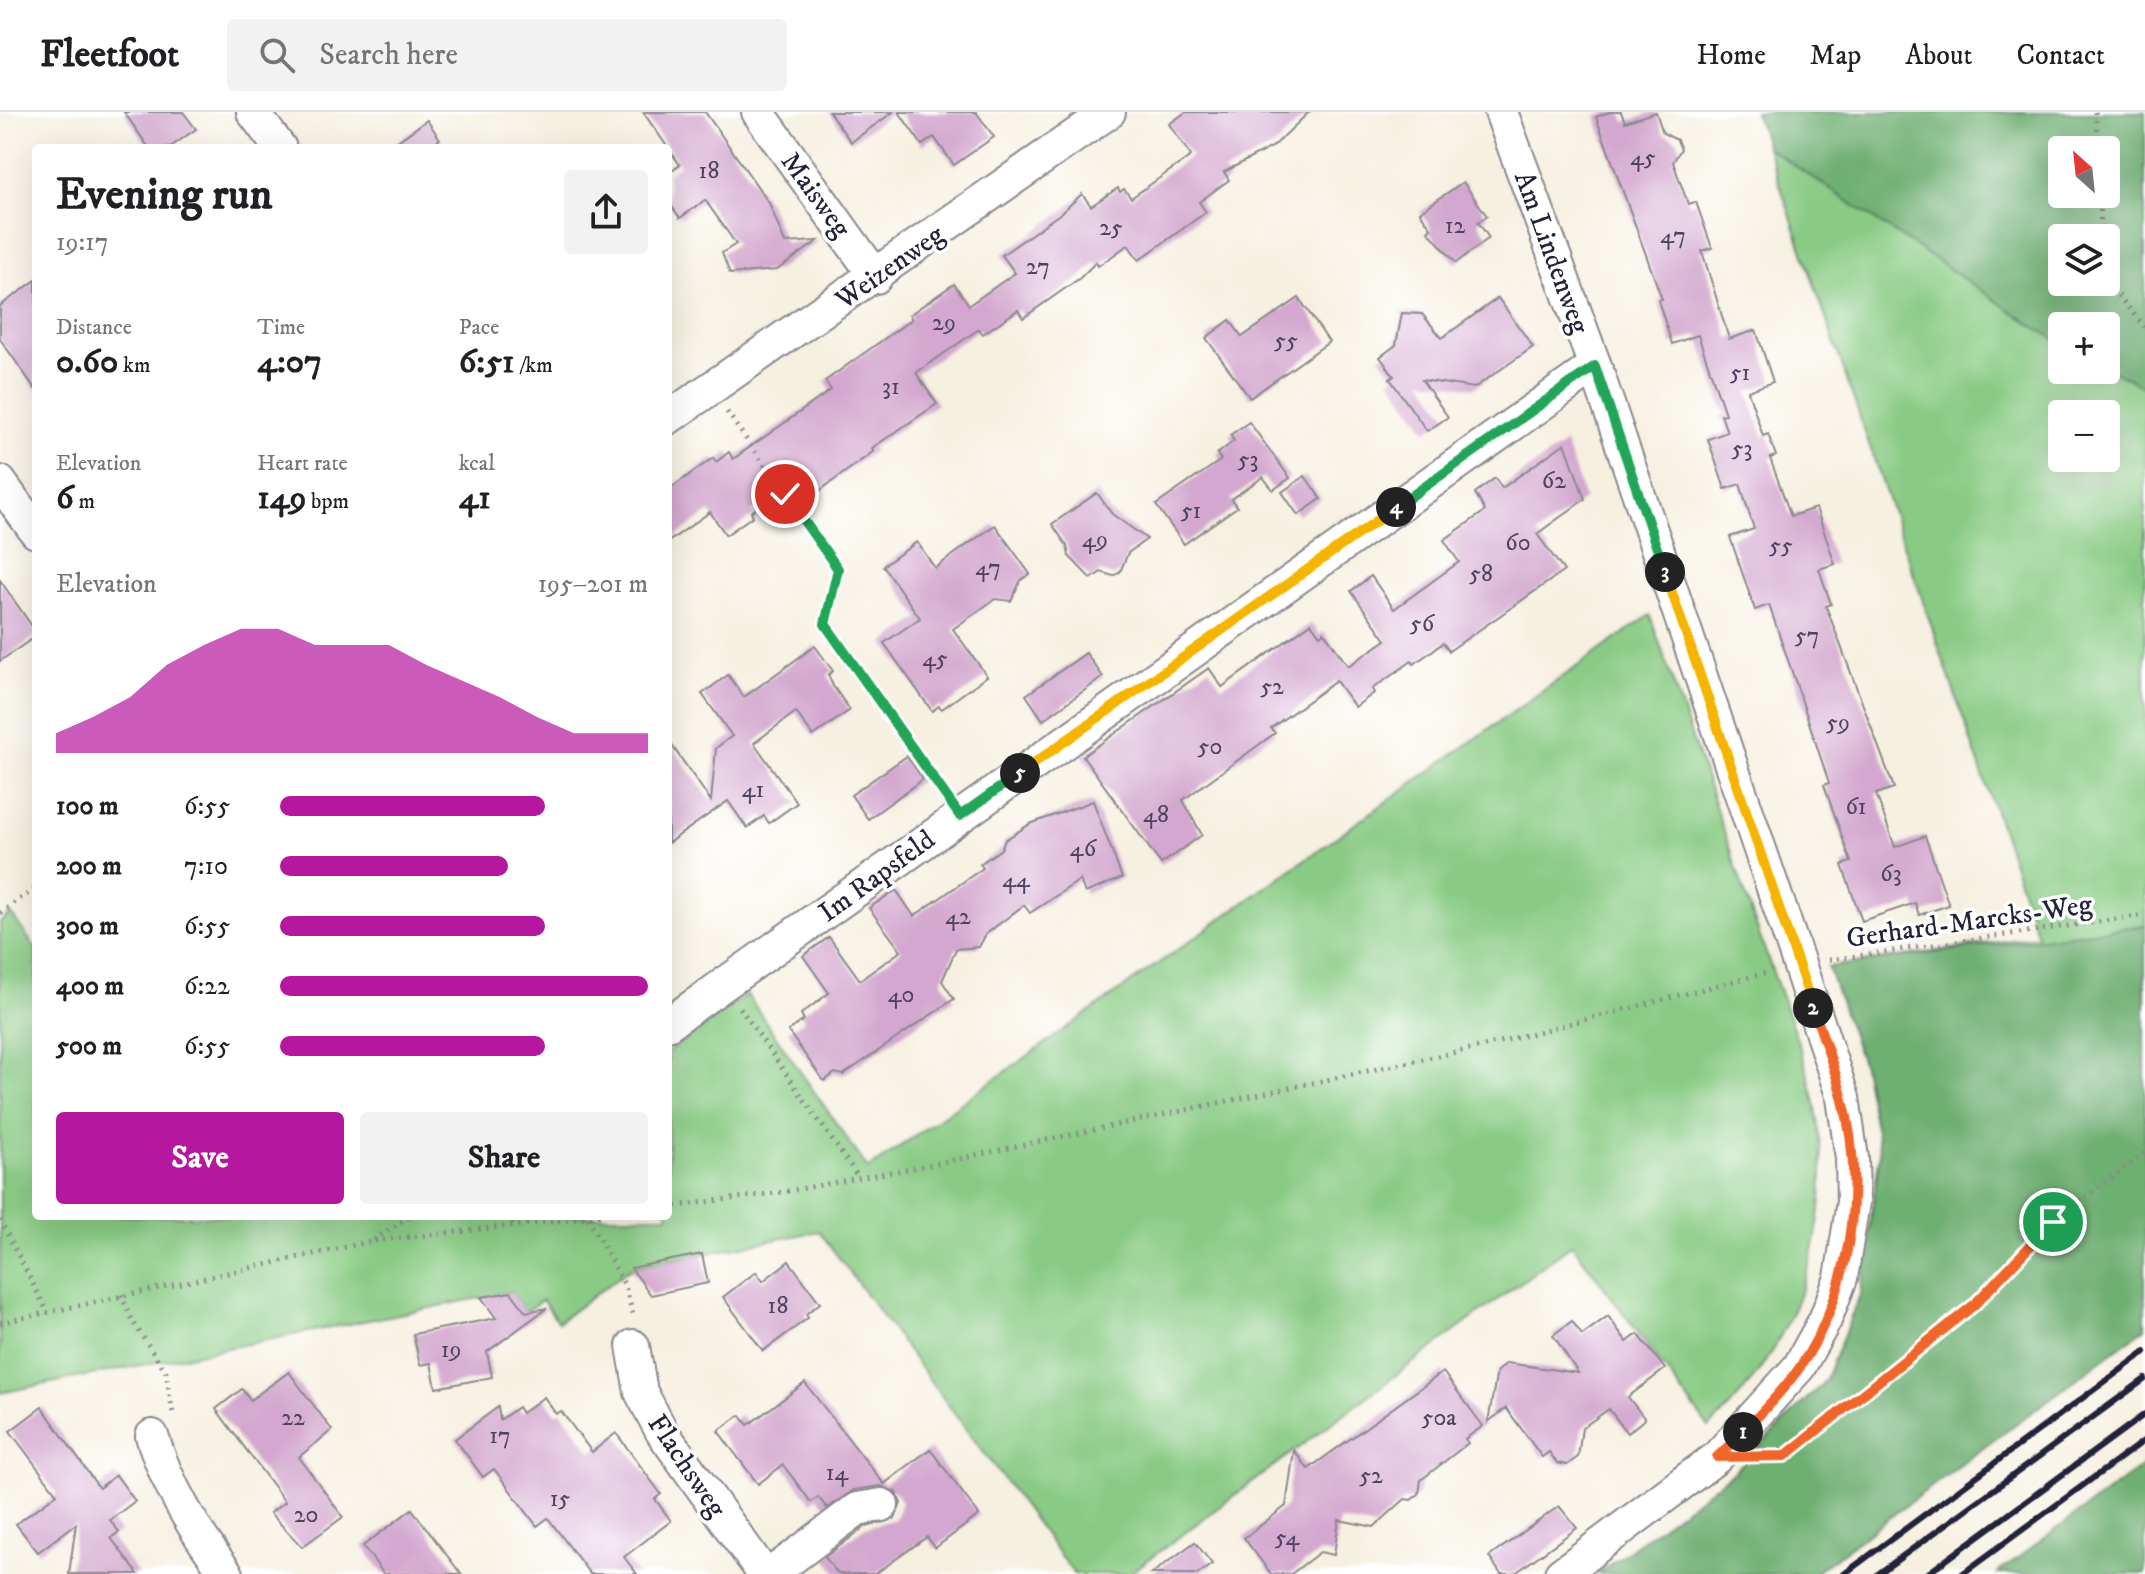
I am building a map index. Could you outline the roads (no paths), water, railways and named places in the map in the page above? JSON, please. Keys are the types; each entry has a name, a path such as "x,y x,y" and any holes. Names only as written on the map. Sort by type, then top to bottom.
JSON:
{"street":[{"path":"253,112 277,144"},
{"name":"Maisweg","path":"758,112 876,277"},
{"name":"Weizenweg","path":"672,415 876,277 1109,112"},
{"name":"Am Lindenweg","path":"1501,112 1595,366 1799,964 1843,1098 1852,1158 1853,1202 1841,1278 1825,1320 1799,1367 1717,1457 1561,1574"},
{"name":"Im Rapsfeld","path":"672,1021 1595,366"},
{"path":"0,482 32,526"},
{"name":"Flachsweg","path":"633,1346 641,1392 662,1432 764,1574"},
{"path":"152,1436 165,1477 200,1537 227,1574"},
{"path":"771,1574 857,1509 882,1505"}],"railway":[{"path":"1844,1574 2145,1352"},
{"path":"1878,1574 2145,1379"},
{"path":"1927,1574 2145,1414"},
{"path":"1962,1574 2145,1440"}]}
